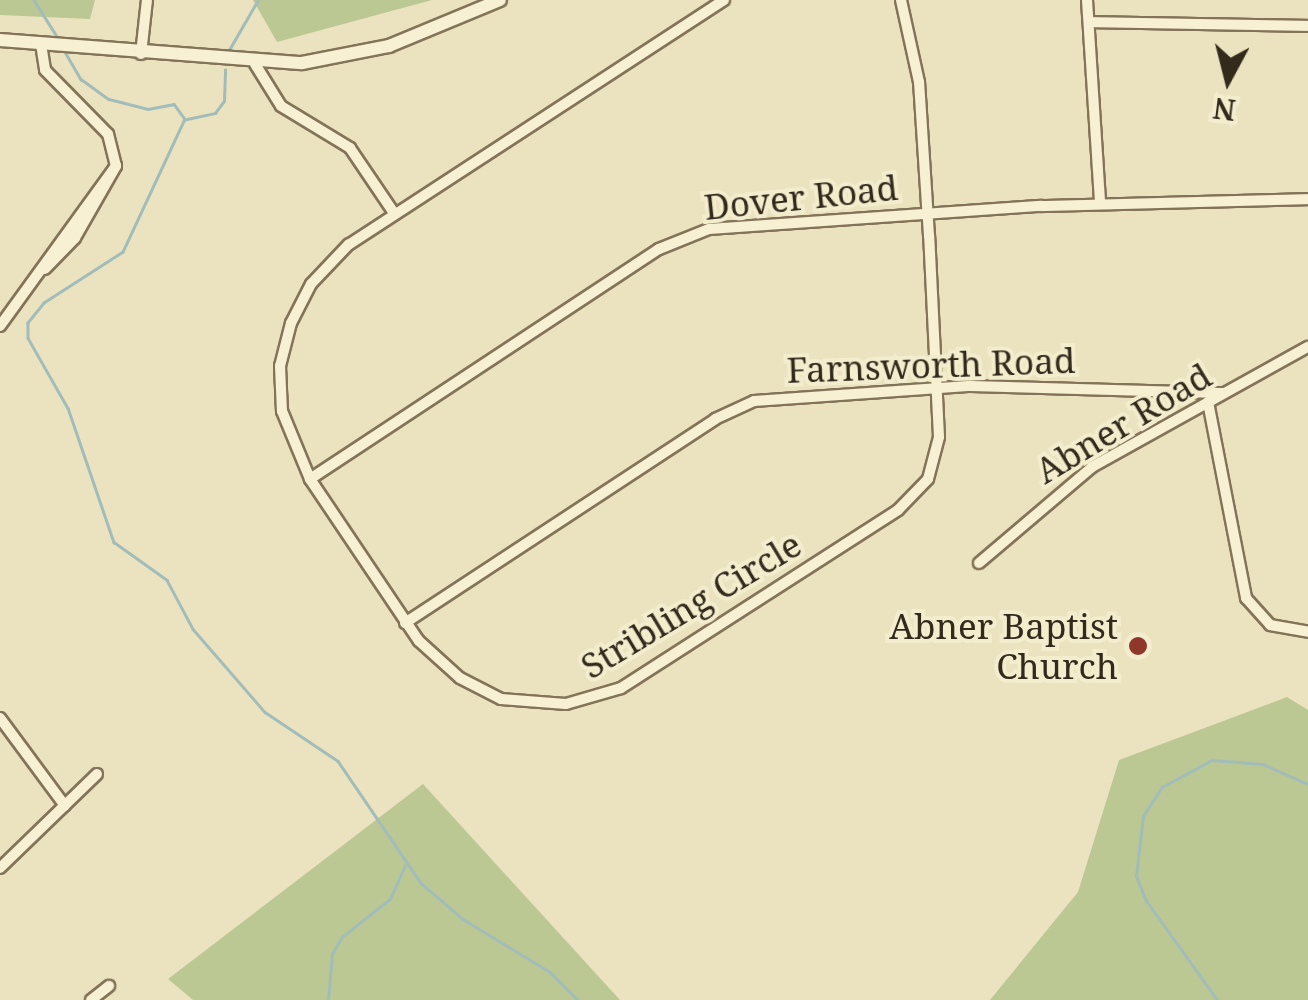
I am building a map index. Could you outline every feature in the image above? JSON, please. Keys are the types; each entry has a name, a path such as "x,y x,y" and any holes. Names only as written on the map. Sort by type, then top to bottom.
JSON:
{"street":[{"path":"141,54 147,0"},
{"path":"0,40 255,64 324,60 389,46 500,0"},
{"name":"Stribling Circle","path":"724,0 394,213 325,266 291,323 280,400 310,478 405,623 445,666 501,698 566,704 620,688 910,501 928,479 938,452 928,212 919,82 900,0"},
{"path":"1087,0 1100,203"},
{"path":"1088,22 1308,26"},
{"path":"0,326 46,269 116,166 108,134 45,70 43,44"},
{"path":"255,64 281,106 350,148 394,213"},
{"name":"Dover Road","path":"310,478 670,243 744,224 1100,203 1308,199"},
{"name":"Abner Road","path":"979,563 1092,466 1308,347"},
{"name":"Farnsworth Road","path":"405,623 734,409 774,396 936,387 1224,393"},
{"path":"1208,402 1246,598 1270,625 1308,632"},
{"path":"0,718 65,806"},
{"path":"0,868 97,774"},
{"path":"91,1000 108,986"}],"green space":[{"path":"0,0 95,0 90,19 0,15"},
{"path":"253,0 432,0 277,42"},
{"path":"1287,697 1308,710 1308,1000 990,1000 1078,892 1119,760"},
{"path":"423,784 620,1000 193,1000 168,979"}],"waterway":[{"path":"34,0 58,38"},
{"path":"229,50 258,0"},
{"path":"64,50 81,79 109,99 148,109 174,104 185,119 123,252 44,303 28,323 28,338 68,408 114,542 167,580 193,629 265,712 338,761 421,883 463,919 550,972 578,1000"},
{"path":"187,119 215,113 224,101 225,70"},
{"path":"1217,1000 1146,901 1136,876 1143,816 1162,787 1212,760 1263,764 1308,784"},
{"path":"328,1000 332,954 342,937 390,899 405,866"}],"place":[{"name":"Abner Baptist Church","path":"1138,646"}]}
